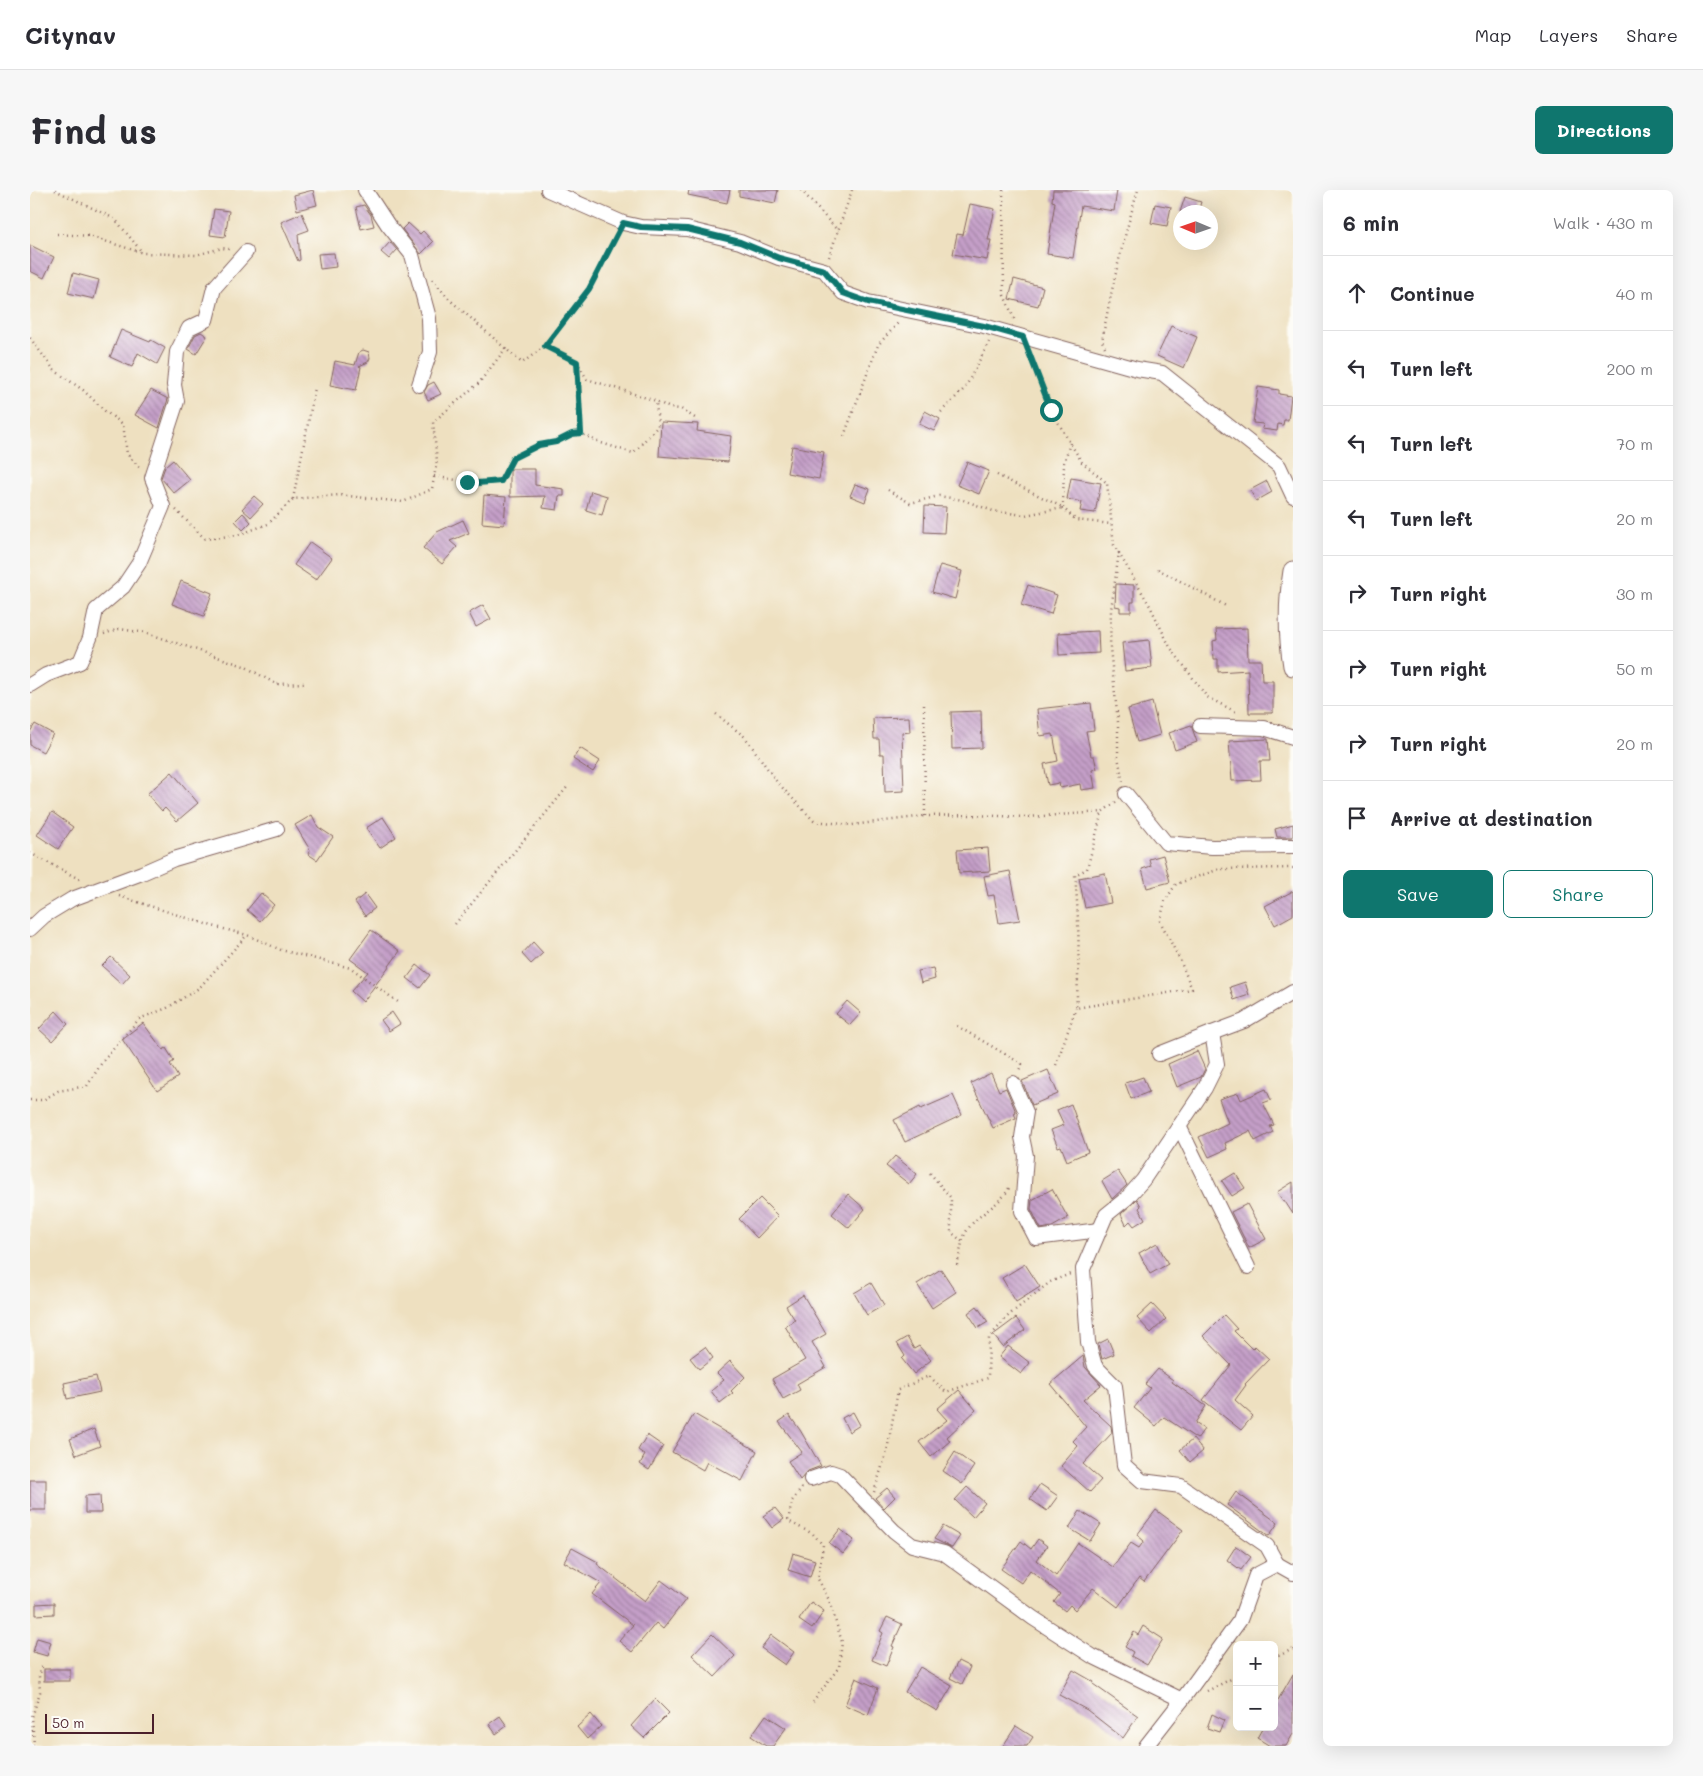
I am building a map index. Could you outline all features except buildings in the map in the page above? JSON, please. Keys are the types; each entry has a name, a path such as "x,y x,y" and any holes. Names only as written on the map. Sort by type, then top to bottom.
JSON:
{"street":[{"path":"365,190 388,225 412,255 428,318 430,352 418,385"},
{"path":"548,190 623,223 641,227 687,229 740,242 779,258 824,270 843,293 868,302 996,329 1137,369 1162,373 1279,466 1293,496"},
{"path":"30,684 46,675 80,662 90,638 96,610 123,587 139,563 163,506 152,478 178,401 174,384 176,352 189,328 206,320 214,288 246,252"},
{"path":"1293,571 1290,592 1293,666"},
{"path":"1200,726 1264,728 1293,736"},
{"path":"1126,794 1166,843 1212,847 1293,846"},
{"path":"30,929 44,916 72,899 174,859 276,830"},
{"path":"1159,1054 1244,1021 1293,992"},
{"path":"1212,1033 1217,1064 1205,1088 1143,1180 1127,1198 1106,1215 1083,1269 1088,1342 1095,1366 1115,1386 1124,1465 1142,1481 1181,1486 1267,1546 1278,1564 1293,1573"},
{"path":"1013,1083 1026,1112 1022,1137 1026,1156 1022,1211 1036,1238 1099,1230"},
{"path":"1180,1126 1248,1267"},
{"path":"811,1479 831,1472 840,1475 894,1531 912,1545 944,1553 1033,1618 1092,1656 1182,1700"},
{"path":"1146,1746 1240,1620 1256,1575 1278,1564"}],"path":[{"path":"56,190 115,219 143,253"},
{"path":"801,190 838,231"},
{"path":"824,270 852,190"},
{"path":"1003,190 1004,295 1023,337 1051,410 1082,462 1107,483 1114,545 1150,606 1170,647 1207,697 1239,714"},
{"path":"1111,362 1102,341 1112,289 1138,190"},
{"path":"416,270 435,281 450,300 522,363 545,346 589,289 623,223"},
{"path":"57,234 89,236 143,253 196,255 222,248 246,252"},
{"path":"844,436 878,345 895,325 913,311"},
{"path":"941,412 966,388 996,329"},
{"path":"30,338 54,370 83,390 106,412 123,424 128,454 136,466 152,478"},
{"path":"545,346 577,362 587,379 656,401 670,408 681,409 696,418"},
{"path":"293,499 339,494 404,502 432,489 437,461 433,422 479,383 506,348"},
{"path":"577,362 581,433"},
{"path":"163,506 178,511 205,539 238,535 268,524 293,499 315,388"},
{"path":"434,476 455,481 478,483 501,481 513,458 539,445 556,442 572,434 581,433 598,442 633,452 658,426 656,401"},
{"path":"1063,508 1064,463 1070,443"},
{"path":"997,475 1063,508 1076,520 1112,524"},
{"path":"888,490 910,503 939,496 963,500 993,511 1026,515 1063,508"},
{"path":"716,714 745,737 777,782 814,821 852,825 925,816 1028,817 1102,812 1126,794 1118,757 1118,722 1110,648 1111,610 1118,552"},
{"path":"1158,569 1226,606"},
{"path":"90,638 118,629 147,633 244,666 276,684 306,683"},
{"path":"924,705 925,816"},
{"path":"455,924 569,785"},
{"path":"1056,1065 1076,1008 1079,967 1075,875 1087,869 1102,812"},
{"path":"30,853 98,890 212,926 247,935 281,950 352,968 398,1002"},
{"path":"1076,1008 1192,989 1160,921 1165,900 1176,884 1220,869 1293,868"},
{"path":"30,1100 43,1100 58,1091 87,1086 103,1061 139,1020 167,1008 199,988 247,935"},
{"path":"957,1026 1022,1064 1013,1083"},
{"path":"930,1173 951,1198 951,1232 963,1242"},
{"path":"957,1265 966,1233 979,1218 1004,1197 1013,1180"},
{"path":"872,1508 872,1499 887,1451 898,1390 929,1376 946,1392 988,1378 989,1338 1009,1315 1050,1282 1083,1269"},
{"path":"811,1479 792,1501 788,1521 813,1534 823,1545 818,1580 829,1600 842,1642 839,1667 813,1702"},
{"path":"1278,1656 1293,1650"},
{"path":"33,1746 32,1717 40,1692 39,1676 43,1664"}],"route":[{"path":"467,482 501,481 513,458 539,445 556,442 572,434 581,433 577,362 545,346 589,289 623,223 641,227 687,229 740,242 779,258 824,270 843,293 868,302 984,326 1023,337 1051,410"}]}
